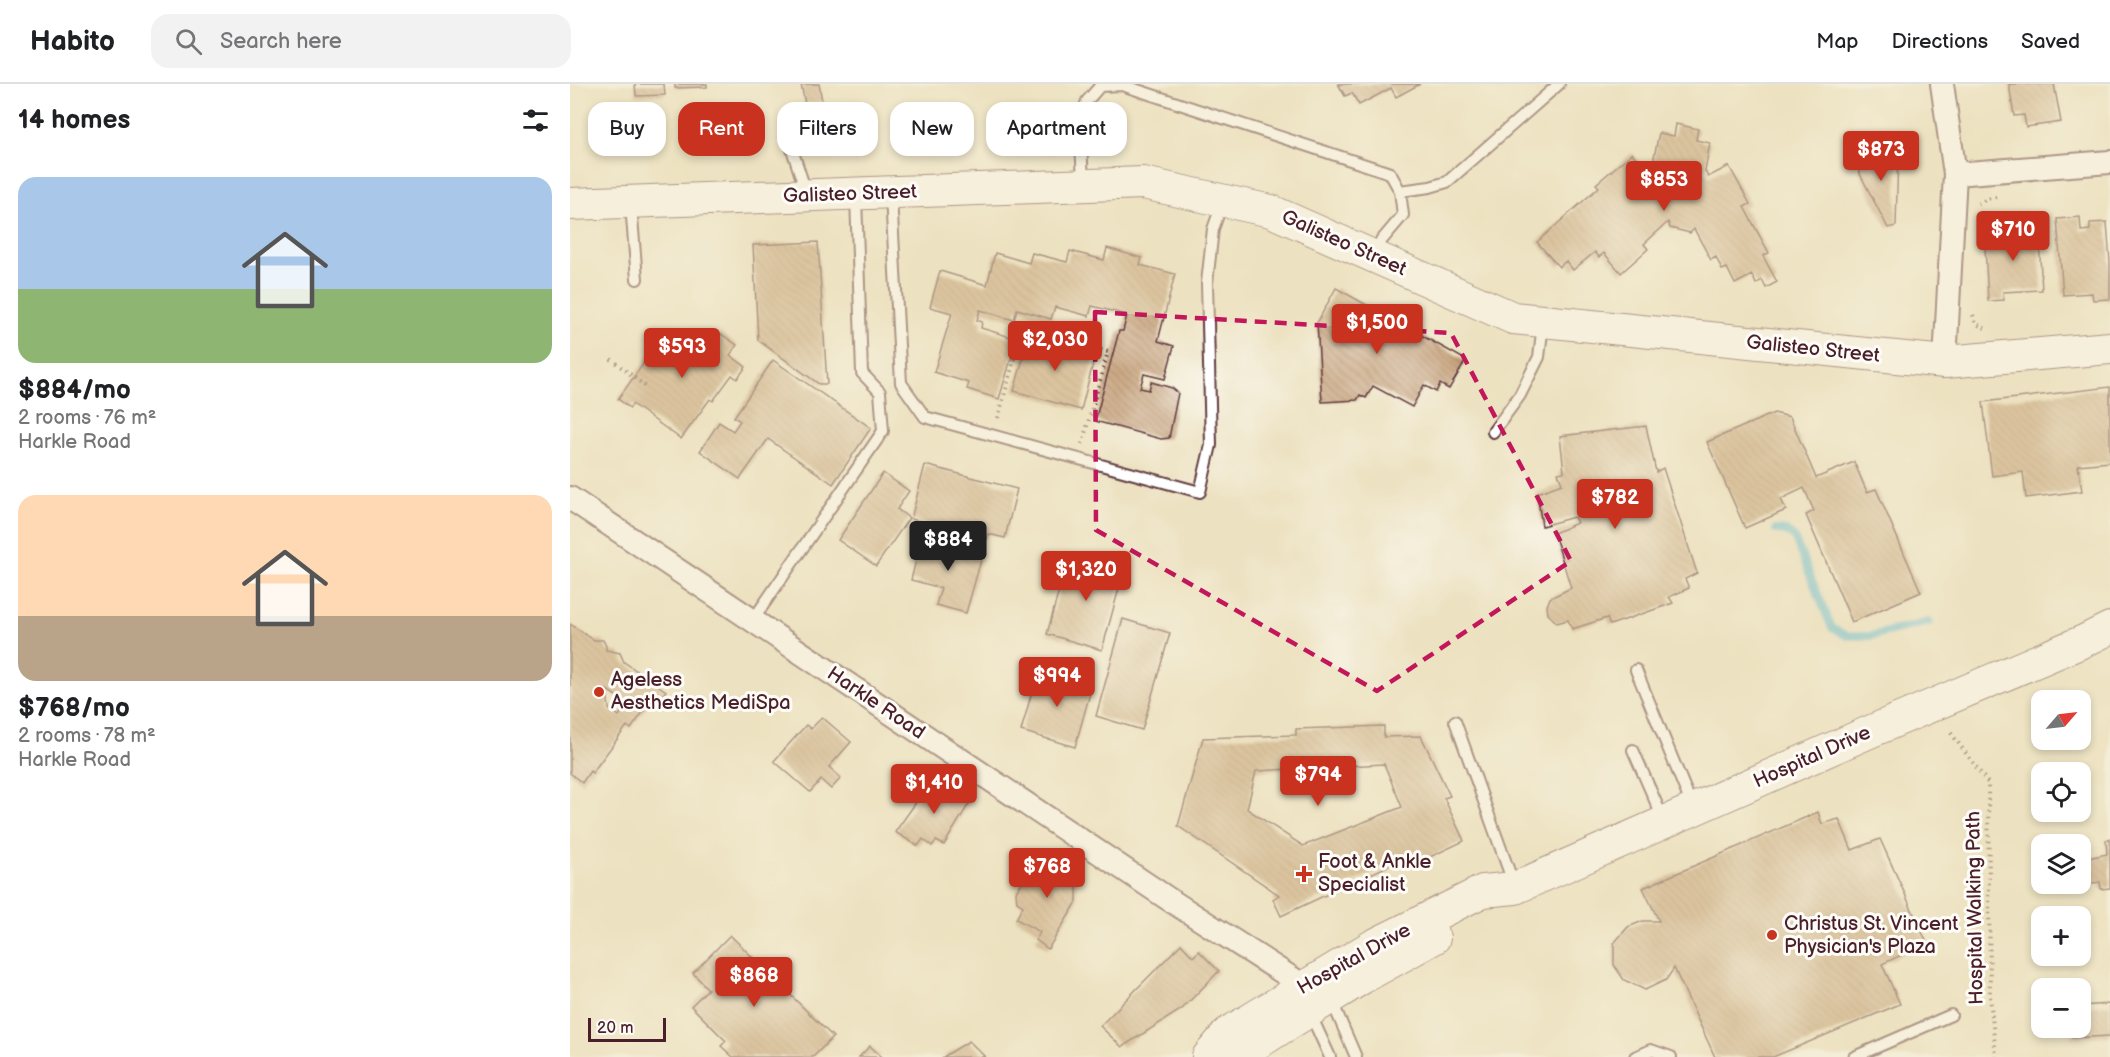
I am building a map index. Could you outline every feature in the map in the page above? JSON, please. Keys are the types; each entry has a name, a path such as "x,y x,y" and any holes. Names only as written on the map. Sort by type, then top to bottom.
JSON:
{"street":[{"path":"1942,84 1955,174 1945,362"},
{"path":"1955,174 2110,162"},
{"name":"Galisteo Street","path":"570,204 1143,183 1270,211 1513,318 1945,362 2110,348"},
{"name":"Harkle Road","path":"570,498 1315,999"},
{"name":"Hospital Drive","path":"1228,1057 1243,1052 1315,999 1374,945 1483,891 1515,888 2110,628"},
{"name":"Hospital Drive","path":"1208,1057 1228,1033 1315,999"}],"lane":[{"path":"1400,191 1447,182 1559,84"},
{"path":"1083,185 1080,120 1087,101 1100,86 1122,85 1390,173 1400,191 1402,215 1369,255"},
{"path":"794,156 807,195"},
{"path":"891,192 902,383 925,417 1200,492 1210,445 1207,283 1213,230 1223,201"},
{"path":"753,620 883,431 880,392 862,374 856,194"},
{"path":"631,202 637,279"},
{"path":"1493,432 1520,395 1539,357 1544,321"},
{"path":"1636,670 1694,810"},
{"path":"1455,721 1515,888"},
{"path":"1633,750 1664,823"},
{"path":"1315,999 1330,1057"},
{"path":"1315,999 1356,1057"},
{"path":"1854,1057 1952,1015"},
{"path":"1635,1057 1651,1050 1671,1057"}],"path":[{"path":"1974,210 1986,199 2001,196"},
{"path":"1971,312 1976,324"},
{"path":"993,436 1023,327 1108,352 1078,459"},
{"path":"611,359 645,386"},
{"name":"Hospital Walking Path","path":"1951,734 1988,783 1990,996 1996,1057"}],"highlighted area":[{"path":"1095,312 1451,333 1571,561 1377,691 1096,530"}],"building":[{"path":"635,84 664,84 665,95 636,96"},
{"path":"675,84 707,84 707,87 675,88"},
{"path":"801,84 819,84 822,101 805,102"},
{"path":"1338,84 1420,84 1396,97 1391,88 1359,105 1352,93 1345,96"},
{"path":"2009,84 2054,84 2061,122 2026,127 2024,115 2014,116"},
{"path":"1676,124 1698,129 1696,140 1710,143 1705,171 1708,177 1729,166 1750,204 1744,207 1769,253 1763,256 1777,282 1766,288 1762,280 1756,284 1752,275 1735,284 1727,268 1722,270 1716,257 1711,260 1694,229 1690,233 1670,228 1668,222 1644,244 1648,249 1621,273 1604,253 1599,257 1595,252 1573,270 1566,261 1559,267 1537,242 1599,187 1596,184 1632,153 1645,169 1653,162 1659,133 1674,136"},
{"path":"1858,151 1898,154 1896,226 1888,228 1860,174"},
{"path":"2080,217 2081,231 2090,230 2090,223 2107,222 2110,299 2093,300 2092,293 2063,295 2057,219"},
{"path":"2038,224 2042,290 2003,292 2004,300 1988,301 1984,229 2001,228 2002,244 2017,243 2016,225"},
{"path":"818,242 827,384 819,384 758,340 753,245"},
{"path":"1107,248 1142,258 1140,265 1175,274 1158,341 1174,346 1165,379 1144,374 1140,388 1149,390 1151,382 1172,388 1178,393 1169,438 1161,439 1095,421 1119,331 1123,331 1127,315 1092,306 1089,316 1055,307 1051,319 1017,309 1014,320 980,310 977,320 982,322 981,328 1017,339 999,399 967,389 969,383 934,372 952,313 930,307 940,271 987,285 995,253 1029,263 1032,253 1067,262 1070,251 1104,260"},
{"path":"1336,288 1466,360 1449,389 1440,384 1436,392 1424,385 1412,407 1373,386 1366,398 1360,395 1357,400 1322,402 1317,323"},
{"path":"674,331 680,336 683,331 690,336 693,332 707,341 710,337 716,342 721,334 737,345 730,355 746,367 737,379 732,375 713,401 710,399 681,439 632,404 630,408 618,399 666,332 670,335"},
{"path":"1030,334 1096,352 1081,410 1014,391"},
{"path":"773,360 871,428 833,484 768,439 740,479 700,451 719,422 733,431 740,421 734,417"},
{"path":"2110,387 2110,462 2078,465 2082,491 2026,498 2023,472 1992,476 1983,402"},
{"path":"1774,413 1790,417 1816,478 1854,462 1867,492 1876,489 1921,592 1852,622 1806,515 1814,511 1804,488 1781,499 1786,510 1745,528 1707,442"},
{"path":"1646,426 1656,472 1663,468 1697,573 1685,579 1689,588 1669,597 1673,603 1610,625 1607,618 1572,629 1568,620 1557,623 1548,614 1547,606 1550,598 1571,588 1554,533 1577,523 1574,517 1542,526 1537,493 1562,484 1558,473 1564,472 1560,436"},
{"path":"925,465 1017,489 1005,538 988,534 987,539 911,519"},
{"path":"883,473 909,491 897,509 909,518 876,566 838,540"},
{"path":"922,536 983,553 966,613 936,605 941,588 911,580"},
{"path":"1069,554 1124,570 1102,650 1047,634"},
{"path":"1123,619 1170,633 1142,730 1096,716"},
{"path":"570,624 594,640 603,640 606,650 620,653 624,662 666,691 657,701 653,698 631,729 627,726 582,783 570,773","holes":["607,690 627,703 619,716 609,709"]},
{"path":"1038,670 1092,686 1075,747 1021,731"},
{"path":"822,717 851,742 829,767 841,778 831,789 821,780 810,792 774,761 806,725 811,729"},
{"path":"1384,726 1384,737 1421,736 1450,796 1444,798 1464,841 1413,865 1409,856 1281,916 1273,899 1279,895 1178,826 1203,738 1296,735 1296,729","holes":["1384,764 1402,807 1303,846 1247,809 1256,771"]},
{"path":"934,777 970,802 944,845 936,841 932,846 923,839 918,846 895,832"},
{"name":"Christus St. Vincent Physician's Plaza","path":"1818,812 1822,824 1839,819 1852,850 1880,839 1927,943 1882,964 1900,1004 1773,1057 1715,1057 1674,968 1666,980 1645,990 1624,980 1614,965 1614,943 1628,927 1643,921 1659,921 1643,888"},
{"path":"2110,839 2110,888 2101,889 2100,882 2091,883 2091,857 2107,854 2106,840"},
{"path":"1060,861 1059,872 1077,874 1077,902 1048,949 1036,940 1040,932 1016,919 1023,906 1017,902 1016,892 1035,862"},
{"path":"730,935 833,1037 813,1057 733,1057 721,1046 726,1041 691,1006 708,989 693,973"},
{"path":"1181,944 1193,957 1199,951 1219,971 1182,1009 1122,1047 1100,1026"},
{"path":"2110,1004 2110,1036 2091,1037 2091,1005"},
{"path":"969,1041 985,1057 943,1057"},
{"path":"870,1046 882,1057 859,1057"}],"waterway":[{"path":"1776,530 1786,531 1794,537 1832,628 1847,636 1870,636 1929,622"}],"place":[{"name":"Ageless Aesthetics MediSpa","path":"599,692"},
{"name":"Foot & Ankle Specialist","path":"1304,874"},
{"name":"Christus St. Vincent Physician's Plaza","path":"1772,935"}]}
